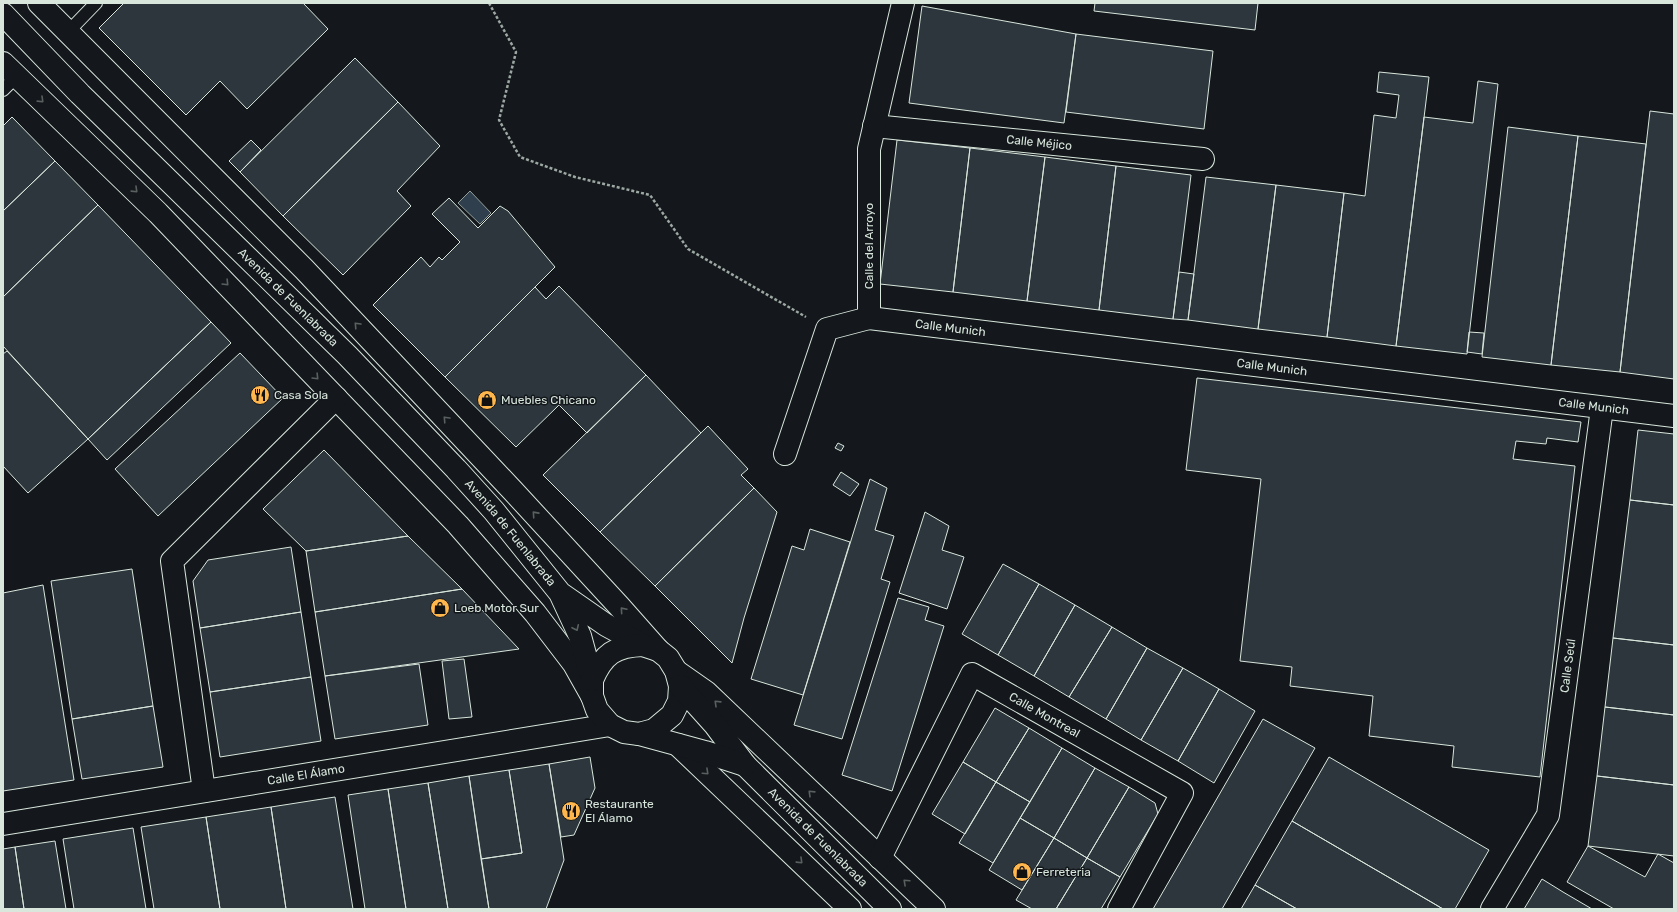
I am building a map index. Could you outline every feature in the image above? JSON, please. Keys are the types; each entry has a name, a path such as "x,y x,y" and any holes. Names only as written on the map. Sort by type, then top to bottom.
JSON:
{"street":[{"path":"39,3 304,269 619,606 650,648"},
{"name":"Calle del Arroyo","path":"869,318 869,149 903,3"},
{"name":"Avenida de Fuenlabrada","path":"3,14 80,94 347,355 494,511 560,593"},
{"path":"8,77 158,213 458,525 535,613 592,688"},
{"name":"Calle Méjico","path":"874,126 1203,159"},
{"path":"784,454 827,329 869,318"},
{"name":"Calle Munich","path":"869,318 1674,416"},
{"path":"204,791 172,561 336,398"},
{"name":"Calle Seúl","path":"1492,909 1548,815 1602,408"},
{"path":"560,593 606,625 668,658 678,679 679,701 672,715 654,730 639,734 624,732 610,725 597,710 580,636 560,593"},
{"path":"592,688 598,666 613,651 628,645 650,648"},
{"name":"Calle Montreal","path":"880,858 972,674 1182,793 1119,909"},
{"path":"678,679 706,692 934,909"},
{"name":"Avenida de Fuenlabrada","path":"678,679 746,765 890,909"},
{"name":"Calle El Álamo","path":"3,824 610,725"},
{"name":"Avenida de Fuenlabrada","path":"639,734 746,765"},
{"path":"678,745 850,909"}],"lane":[{"path":"68,32 96,3"}],"path":[{"path":"489,3 516,52 499,120 520,157 575,177 650,195 688,249 827,329"}],"water":[{"path":"470,191 491,213 480,224 458,203"}],"building":[{"path":"124,3 303,3 328,29 247,109 220,81 186,115 99,28"},
{"path":"1095,3 1258,3 1255,30 1094,11"},
{"path":"922,6 1076,34 1064,123 909,103"},
{"path":"1076,34 1213,51 1204,129 1066,112"},
{"path":"355,58 398,102 283,216 240,172"},
{"path":"1379,72 1429,77 1396,346 1327,337 1344,193 1365,196 1374,115 1396,118 1399,95 1377,92"},
{"path":"1478,81 1498,84 1467,354 1396,346 1424,117 1473,123"},
{"path":"398,102 440,146 397,191 411,206 343,275 283,216"},
{"path":"1650,111 1674,114 1674,379 1620,372"},
{"path":"12,117 55,161 3,211 3,126"},
{"path":"1508,127 1578,136 1551,365 1482,357"},
{"path":"1578,136 1646,144 1620,372 1551,365"},
{"path":"251,140 261,150 240,172 229,161"},
{"path":"897,140 970,148 953,292 880,284"},
{"path":"970,148 1045,157 1027,301 953,292"},
{"path":"1045,157 1116,166 1099,310 1027,301"},
{"path":"55,161 98,205 3,297 3,211"},
{"path":"1116,166 1191,175 1173,319 1099,310"},
{"path":"1206,177 1276,185 1258,329 1188,320"},
{"path":"1276,185 1344,193 1327,337 1258,329"},
{"path":"449,198 478,228 500,206 508,211 555,267 445,377 373,305 421,257 430,267 439,257 442,260 460,242 432,214"},
{"path":"98,205 211,322 88,439 3,346 3,297"},
{"path":"1179,272 1194,274 1188,320 1173,319"},
{"path":"559,286 646,375 587,433 559,405 516,447 445,377 535,287 546,299"},
{"path":"211,322 231,343 107,460 88,439"},
{"path":"1469,332 1484,333 1482,354 1467,352"},
{"path":"7,351 88,439 28,493 3,466 3,354"},
{"path":"240,353 283,398 158,516 115,469"},
{"path":"646,375 701,433 600,532 543,475"},
{"path":"1197,378 1581,422 1578,442 1547,438 1546,444 1516,441 1513,459 1575,466 1540,777 1452,767 1454,746 1369,736 1373,696 1290,686 1292,667 1240,661 1261,479 1186,470"},
{"path":"708,426 748,469 741,475 754,488 655,586 600,532"},
{"path":"1638,430 1674,434 1674,505 1630,500"},
{"path":"838,443 844,446 841,451 835,448"},
{"path":"324,450 408,536 306,551 263,509"},
{"path":"841,472 859,484 850,496 833,485"},
{"path":"870,479 887,488 875,530 894,536 881,579 890,582 842,739 794,725"},
{"path":"754,488 777,512 744,618 732,663 655,586"},
{"path":"1630,500 1674,505 1674,645 1613,638"},
{"path":"925,512 949,526 942,550 964,557 947,609 899,593"},
{"path":"810,529 850,542 803,695 751,679 792,546 804,550"},
{"path":"408,536 462,589 315,612 306,551"},
{"path":"291,547 301,612 200,628 193,581 208,560"},
{"path":"1003,564 1039,584 998,655 962,634"},
{"path":"132,569 153,706 72,719 51,581"},
{"path":"1039,584 1075,605 1034,676 998,655"},
{"path":"43,585 74,780 3,791 3,593"},
{"path":"462,589 519,649 325,676 315,612"},
{"path":"898,598 929,607 925,620 944,626 892,791 842,775"},
{"path":"1075,605 1112,627 1069,697 1034,676"},
{"path":"301,612 311,677 210,692 200,628"},
{"path":"1112,627 1147,648 1106,719 1069,697"},
{"path":"1613,638 1674,645 1674,715 1605,707"},
{"path":"1147,648 1183,668 1141,740 1106,719"},
{"path":"464,659 472,717 449,719 442,661"},
{"path":"419,664 428,725 335,739 325,676"},
{"path":"1183,668 1219,689 1178,761 1141,740"},
{"path":"311,677 321,741 220,757 210,692"},
{"path":"1219,689 1255,711 1214,783 1178,761"},
{"path":"153,706 163,767 82,779 72,719"},
{"path":"1605,707 1674,715 1674,785 1597,776"},
{"path":"995,708 1029,728 996,782 963,762"},
{"path":"1263,719 1315,748 1222,909 1153,909"},
{"path":"1029,728 1062,748 1030,802 996,782"},
{"path":"1062,748 1095,768 1054,838 1020,818"},
{"name":"Restaurante El Álamo","path":"590,757 595,788 574,835 561,837 549,764"},
{"path":"1329,757 1489,850 1455,909 1443,909 1292,821"},
{"path":"963,762 996,782 965,834 932,814"},
{"path":"549,764 564,860 546,909 489,909 481,859 522,853 509,770"},
{"path":"1095,768 1129,787 1087,858 1054,838"},
{"path":"509,770 522,853 481,859 469,776"},
{"path":"469,776 489,909 448,909 428,783"},
{"path":"1597,776 1674,785 1674,856 1588,846"},
{"path":"996,782 1030,802 993,863 959,843"},
{"path":"428,783 448,909 406,909 388,789"},
{"path":"1129,787 1155,803 1158,814 1120,877 1087,858"},
{"path":"388,789 406,909 365,909 348,795"},
{"path":"335,797 353,909 286,909 271,807"},
{"path":"271,807 286,909 220,909 206,817"},
{"path":"206,817 220,909 154,909 141,827"},
{"path":"1020,818 1054,838 1022,890 989,870"},
{"path":"1292,821 1443,909 1297,909 1255,885"},
{"path":"133,828 146,909 74,909 63,839"},
{"path":"1054,838 1087,858 1056,909 1032,909 1016,900"},
{"path":"55,841 66,909 24,909 15,847"},
{"path":"1588,846 1645,877 1658,854 1674,863 1674,909 1614,909 1567,882"},
{"path":"15,847 24,909 3,909 3,849"},
{"path":"1087,858 1120,877 1101,909 1056,909"},
{"path":"1542,879 1563,892 1592,909 1524,909"},
{"path":"1255,885 1297,909 1241,909"}],"place":[{"name":"Casa Sola","path":"260,395"},
{"name":"Muebles Chicano","path":"487,400"},
{"name":"Loeb Motor Sur","path":"440,608"},
{"name":"Restaurante El Álamo","path":"571,811"},
{"name":"Ferreteria","path":"1022,872"}]}
